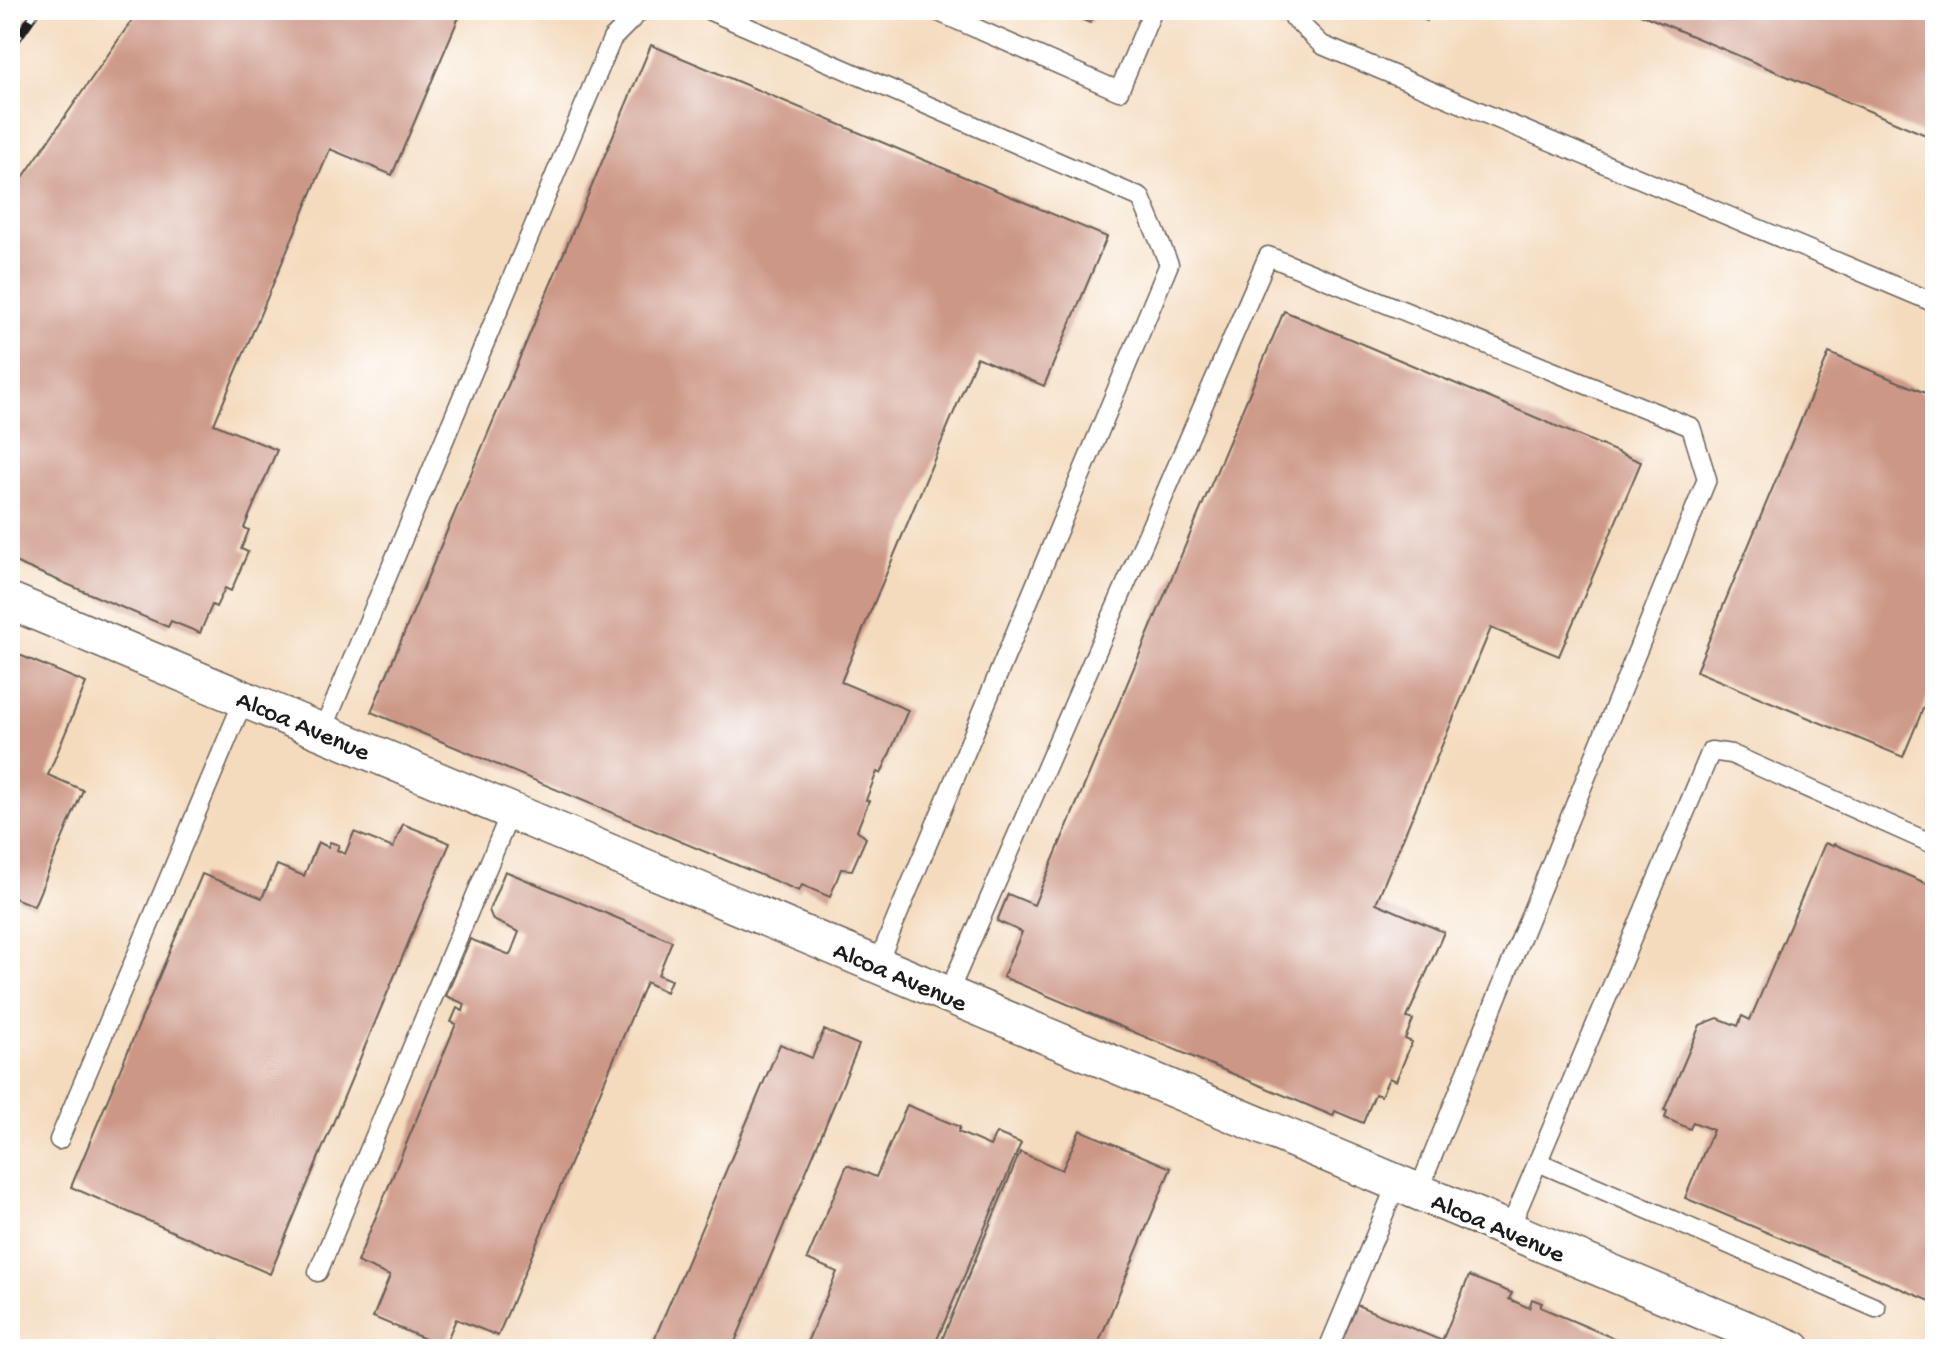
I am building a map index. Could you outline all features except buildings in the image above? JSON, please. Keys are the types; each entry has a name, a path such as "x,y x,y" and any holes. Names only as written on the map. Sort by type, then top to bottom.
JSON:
{"street":[{"name":"Alcoa Avenue","path":"10,601 1408,1187 1775,1346"}],"lane":[{"path":"322,732 612,39 641,10"},
{"path":"708,10 1141,198 1169,264 877,965"},
{"path":"934,10 1119,91 1153,10"},
{"path":"1293,10 1294,18 1322,45 1935,303"},
{"path":"948,994 1268,256 1691,427 1707,479 1408,1187 1328,1349"},
{"path":"59,1140 244,699"},
{"path":"1509,1230 1711,751 1731,754 1935,845"},
{"path":"318,1272 511,811"},
{"path":"1538,1162 1876,1308"}],"railway":[{"path":"10,49 37,10"}]}
